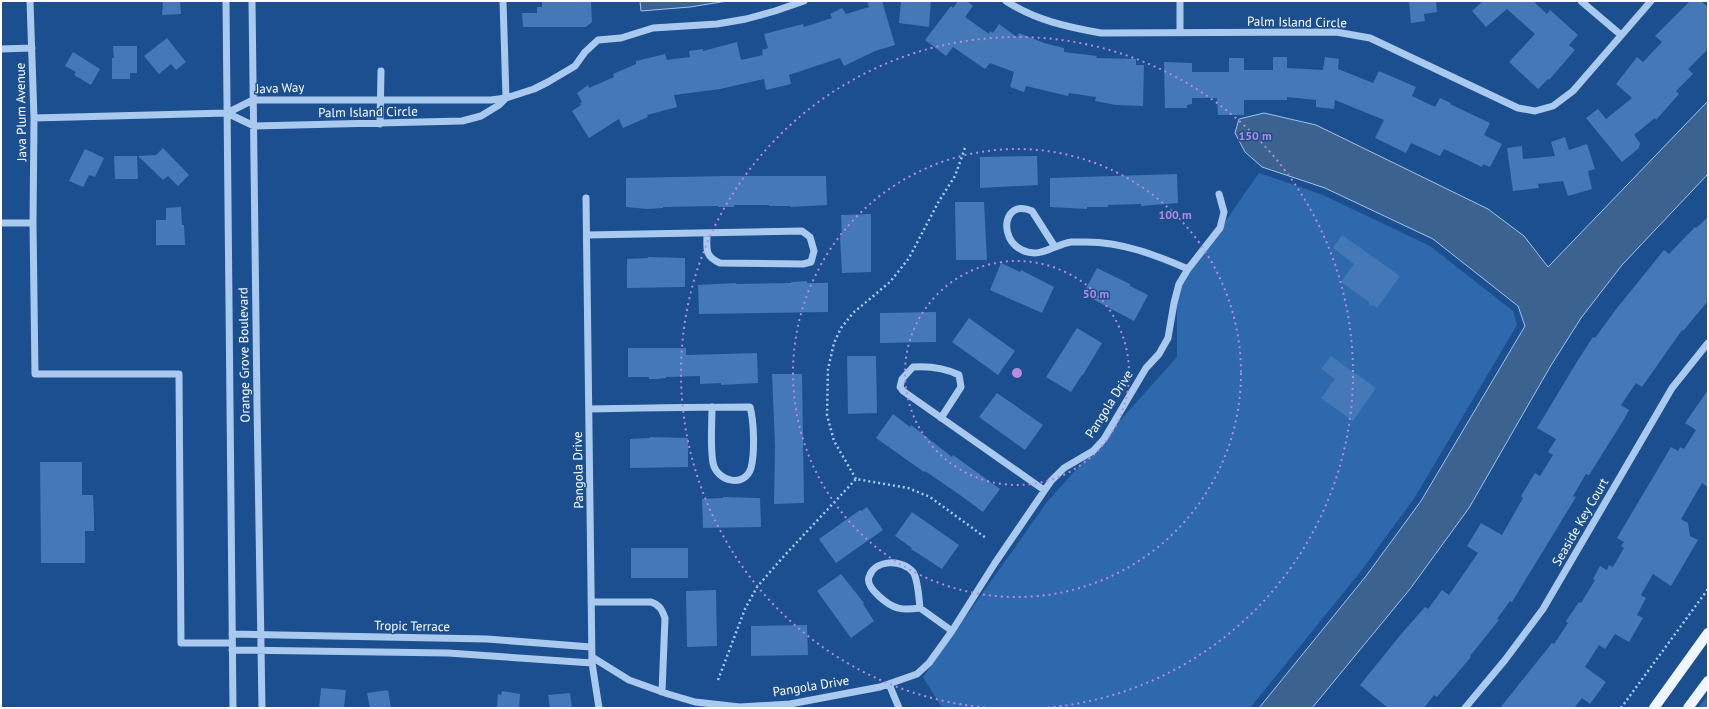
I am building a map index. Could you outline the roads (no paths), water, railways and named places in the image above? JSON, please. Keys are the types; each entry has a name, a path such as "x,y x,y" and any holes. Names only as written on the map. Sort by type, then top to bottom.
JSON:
{"main road":[{"path":"1654,708 1708,634"},
{"path":"1688,708 1708,681"}],"street":[{"name":"Java Plum Avenue","path":"30,1 34,118 33,223 35,374 179,374 181,643 232,642"},
{"name":"Orange Grove Boulevard","path":"226,1 233,708"},
{"name":"Orange Grove Boulevard","path":"252,1 256,404 262,634 262,708"},
{"path":"503,1 506,98"},
{"name":"Palm Island Circle","path":"227,113 254,126 462,121 482,116 499,105 506,98 534,89 575,66 584,52 598,40 621,38 653,28 717,24 746,19 804,1"},
{"name":"Palm Island Circle","path":"1006,1 1032,15 1070,28 1117,34 1180,32 1336,32 1370,38 1518,108 1535,111 1553,106 1573,91 1651,1"},
{"path":"1180,1 1180,32"},
{"path":"1581,1 1621,35"},
{"path":"1,49 32,48"},
{"path":"380,124 381,71"},
{"name":"Java Way","path":"34,118 227,113 253,100 491,100 506,98"},
{"name":"Pangola Drive","path":"586,198 590,409 592,660 629,680 662,692 695,702 740,707 790,704 889,684 918,674 929,663 952,631 1044,490 1064,468 1093,451 1104,439 1146,368 1159,354 1168,338 1180,284 1188,269 1220,228 1224,212 1219,194"},
{"path":"1055,247 1032,211 1026,208 1019,208 1011,212 1008,217 1006,228 1011,242 1022,250 1035,253 1044,252 1071,242 1103,242 1155,254 1188,269"},
{"path":"1,223 33,223"},
{"path":"587,235 802,231 810,237 814,250 811,262 803,264 720,263 711,259 708,253 708,233"},
{"name":"Seaside Key Court","path":"1465,708 1506,660 1543,609 1672,388 1708,343"},
{"path":"941,418 961,387 959,375 949,370 925,366 913,367 902,379 900,387 903,391 941,418 1044,490"},
{"path":"590,409 712,407 750,407 752,415 753,448 751,469 744,478 733,480 724,478 718,473 714,463 712,407"},
{"path":"920,608 917,586 913,572 901,564 889,562 879,566 869,576 868,582 870,587 883,600 898,608 908,610 920,608 952,631"},
{"path":"591,602 652,602 657,604 662,609 665,618 662,692"},
{"name":"Tropic Terrace","path":"232,634 487,639 591,647"},
{"name":"Tropic Terrace","path":"232,650 448,653 592,660"},
{"path":"592,660 599,708"},
{"path":"889,684 899,708"}]}
